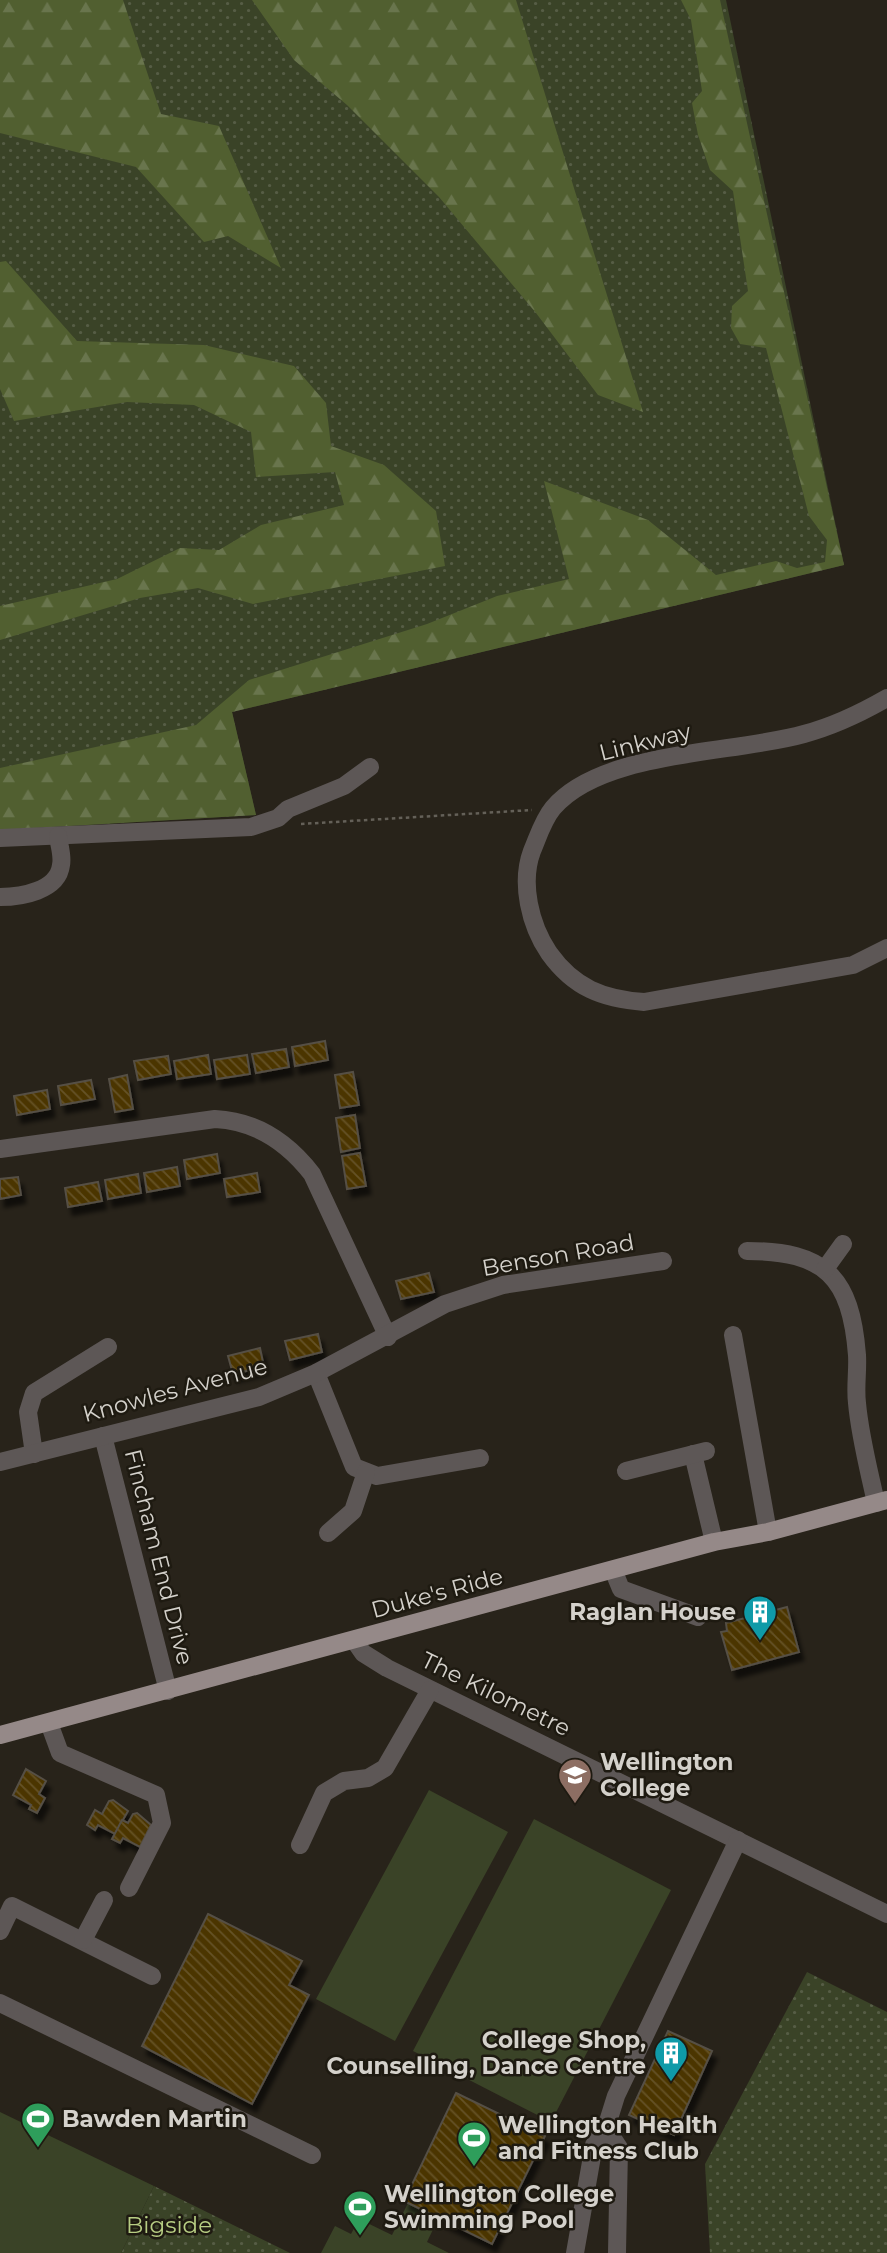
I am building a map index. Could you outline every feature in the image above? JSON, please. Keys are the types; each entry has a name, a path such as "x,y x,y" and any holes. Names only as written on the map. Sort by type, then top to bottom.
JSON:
{"main road":[{"name":"Duke's Ride","path":"0,1735 614,1572 714,1542 768,1532 882,1501"}],"street":[{"name":"Linkway","path":"887,698 856,716 803,734 630,766 572,790 552,809 530,857 527,879 529,905 548,951 580,984 612,1000 644,1002 853,965 887,948"},
{"path":"0,838 251,827 278,818 288,809 344,786 370,767"},
{"path":"0,897 15,897 45,888 56,879 61,865 58,836"},
{"path":"0,1149 215,1119 245,1124 265,1132 299,1157 313,1174 388,1337"},
{"path":"825,1269 843,1244"},
{"path":"747,1251 794,1254 825,1269 840,1285 853,1320 857,1357 856,1400 863,1448 882,1501"},
{"name":"Benson Road","path":"388,1337 445,1304 503,1285 663,1261"},
{"path":"733,1335 768,1532"},
{"name":"Knowles Avenue","path":"0,1462 259,1397 316,1373 388,1337"},
{"path":"34,1454 28,1412 34,1393 108,1347"},
{"path":"316,1373 355,1467 377,1476 480,1458"},
{"name":"Fincham End Drive","path":"103,1436 167,1691"},
{"path":"626,1471 700,1452 714,1542"},
{"path":"328,1533 353,1511 366,1472"},
{"path":"614,1572 621,1589 698,1617"},
{"name":"The Kilometre","path":"354,1640 363,1653 430,1690 887,1914"},
{"path":"300,1845 324,1793 344,1781 369,1778 385,1768 430,1690"},
{"path":"49,1723 60,1753 156,1795 162,1824 129,1888"},
{"path":"575,2253 594,2144 606,2128 616,2096 738,1840"},
{"path":"83,1940 104,1900"},
{"path":"0,1931 6,1902 152,1976"},
{"path":"0,2003 312,2155"},
{"path":"606,2128 619,2148 617,2253"}],"path":[{"path":"278,818 294,824 552,809"}],"green space":[{"path":"0,0 726,0 844,565 232,712 256,815 0,830"},
{"path":"0,0 123,0 161,114 219,126 281,268 228,236 204,242 136,167 0,133"},
{"path":"252,0 516,0 643,412 598,395 536,313 439,197 347,105 294,60"},
{"path":"681,0 720,0 844,565 232,712 256,815 0,830 0,768 196,725 249,680 427,624 497,596 569,579 544,481 648,520 716,575 776,561 797,568 825,562 827,540 809,516 766,348 740,344 731,328 732,306 748,291 733,191 710,170 698,135 692,103 702,91 691,20"},
{"path":"6,261 77,341 204,345 294,366 326,403 331,446 384,465 436,511 445,566 253,604 198,588 140,598 0,640 0,606 117,579 180,548 219,550 261,525 344,505 335,472 256,477 251,432 194,405 127,402 14,421 0,389 0,262"},
{"path":"429,1790 508,1832 395,2041 316,1999"},
{"path":"534,1819 671,1890 551,2122 413,2051"},
{"path":"807,1972 887,2012 887,2253 710,2253 705,2164"},
{"name":"Bawden Martin","path":"0,2112 154,2186 121,2253 0,2253"},
{"name":"Bigside","path":"154,2186 290,2253 121,2253"},
{"path":"408,2203 439,2217 427,2242 449,2253 321,2253 335,2226 351,2234 359,2219 392,2235"}],"building":[{"path":"325,1041 328,1060 295,1066 292,1047"},
{"path":"286,1049 289,1067 256,1073 252,1054"},
{"path":"208,1055 211,1074 177,1079 174,1061"},
{"path":"247,1055 250,1074 217,1079 214,1060"},
{"path":"168,1056 171,1074 138,1080 134,1061"},
{"path":"353,1072 359,1105 340,1108 335,1075"},
{"path":"127,1075 133,1109 115,1112 109,1079"},
{"path":"91,1080 95,1099 61,1105 58,1086"},
{"path":"47,1090 50,1109 17,1115 14,1096"},
{"path":"355,1115 360,1148 341,1152 336,1118"},
{"path":"360,1153 366,1186 347,1189 342,1156"},
{"path":"217,1154 220,1173 187,1179 184,1160"},
{"path":"177,1167 180,1186 147,1192 144,1173"},
{"path":"257,1173 260,1192 227,1197 224,1179"},
{"path":"138,1174 141,1193 108,1199 105,1180"},
{"path":"18,1177 21,1195 0,1199 0,1179"},
{"path":"98,1182 102,1201 68,1207 65,1188"},
{"path":"429,1273 434,1292 401,1299 396,1281"},
{"path":"318,1334 322,1352 290,1360 285,1341"},
{"path":"260,1348 264,1367 233,1374 228,1356"},
{"name":"Raglan House","path":"787,1607 799,1652 732,1670 721,1632 727,1631 726,1623"},
{"path":"26,1769 46,1781 39,1794 45,1798 37,1813 29,1809 31,1805 13,1795"},
{"path":"113,1800 128,1811 115,1834 98,1825 95,1830 87,1825 95,1810 102,1814 109,1801"},
{"path":"137,1813 151,1825 140,1847 123,1838 120,1843 112,1839 122,1820 128,1823 133,1814"},
{"path":"208,1914 302,1961 289,1985 309,1995 252,2104 142,2046"},
{"name":"College Shop, Counselling, Dance Centre","path":"668,2031 712,2051 674,2135 629,2115"},
{"name":"Wellington Health and Fitness Club","path":"456,2093 545,2136 492,2244 404,2201"}],"place":[{"name":"Raglan House","path":"760,1642"},
{"name":"Wellington College","path":"575,1805"},
{"name":"College Shop, Counselling, Dance Centre","path":"671,2083"},
{"name":"Bawden Martin","path":"38,2149"},
{"name":"Wellington Health and Fitness Club","path":"474,2168"},
{"name":"Wellington College Swimming Pool","path":"360,2237"}]}
